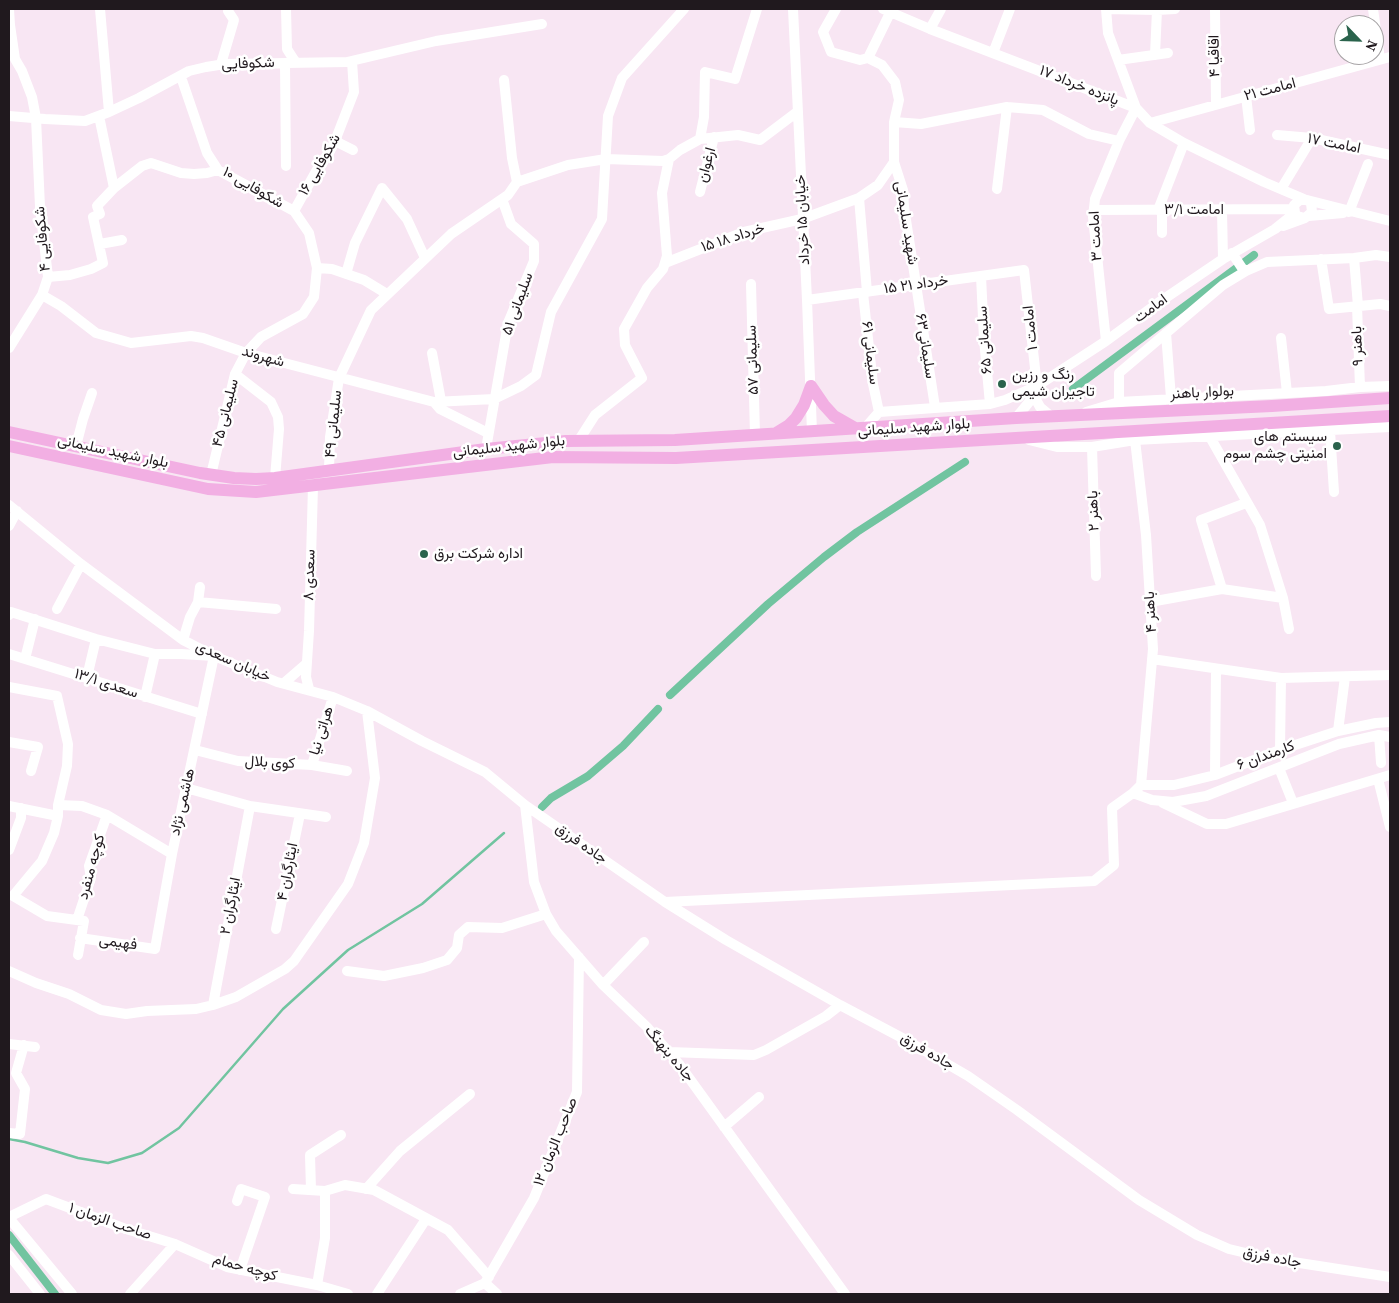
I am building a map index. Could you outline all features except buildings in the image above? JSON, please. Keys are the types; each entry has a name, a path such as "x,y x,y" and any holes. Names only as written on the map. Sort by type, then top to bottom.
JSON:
{"main road":[{"path":"811,386 824,406 834,416 860,428"},
{"path":"774,434 789,425 796,418 804,405 811,386"},
{"name":"بولوار باهنر","path":"1016,418 1258,407 1390,398"},
{"path":"1272,406 1270,414 1274,422"},
{"path":"1258,407 1261,414 1259,423"},
{"path":"1018,437 1206,434 1259,423 1390,416"},
{"name":"بلوار شهید سلیمانی","path":"9,432 211,474 245,479 275,478 486,449 579,440 675,440 755,436 1016,418"},
{"path":"812,432 813,450"},
{"name":"بلوار شهید سلیمانی","path":"9,446 220,491 256,492 553,458 676,458 1018,437"},
{"path":"376,463 378,478"}],"street":[{"name":"شکوفایی ۴","path":"9,9 15,59 32,97 36,118 40,198 48,277 42,295 9,348"},
{"path":"100,9 104,114 114,188"},
{"path":"286,9 287,49 296,63"},
{"path":"494,399 521,386 536,376 551,312 602,218 608,116 622,78 684,9"},
{"path":"700,139 704,116 705,72 735,79 758,9"},
{"path":"836,9 823,32 831,52 860,60 868,58 886,11"},
{"path":"930,29 940,9"},
{"path":"993,53 1010,9"},
{"path":"1136,108 1108,33 1106,9 1175,9"},
{"name":"اقاقیا ۴","path":"1215,9 1216,104"},
{"path":"1373,9 1385,58"},
{"path":"221,64 234,20 227,10"},
{"name":"خیابان ۱۵ خرداد","path":"791,10 807,300 812,432"},
{"path":"1154,55 1156,10"},
{"name":"پانزده خرداد ۱۷","path":"886,11 1136,108 1150,123 1184,143 1306,200"},
{"name":"شکوفایی","path":"9,116 85,121 104,114 190,71 221,64 352,61 436,41 542,24"},
{"path":"1118,60 1168,53"},
{"name":"شهید سلیمانی","path":"868,58 882,64 895,82 899,100 894,122 894,162 903,190 916,285"},
{"name":"امامت ۲۱","path":"1150,123 1385,58"},
{"name":"شکوفایی ۱۶","path":"294,211 319,166 336,141 354,92 352,61"},
{"path":"285,63 286,166"},
{"name":"شکوفایی ۱۰","path":"181,77 207,153 218,170 294,211 309,233 318,268"},
{"path":"504,80 512,158 517,182 568,165 606,159 663,161 700,139 738,135 760,140 797,112"},
{"path":"1246,96 1250,130"},
{"path":"894,122 921,124 1007,107 1043,110 1089,134 1119,141"},
{"path":"997,189 1007,107"},
{"name":"امامت ۳","path":"1106,341 1093,218 1095,199 1119,141 1136,108"},
{"name":"امامت ۱۷","path":"1277,135 1312,138 1390,155"},
{"name":"ارغوان","path":"700,192 714,137"},
{"path":"1281,189 1312,138"},
{"path":"336,141 353,150"},
{"path":"1162,233 1160,210 1184,143"},
{"path":"579,440 595,415 642,378 625,345 624,329 647,288 663,269 667,256 662,193 669,159"},
{"name":"۱۵ خرداد ۱۸","path":"665,262 744,232 802,219 859,198 878,185 894,162"},
{"path":"48,277 70,275 91,269 103,263 93,217 100,214 97,206 114,188 146,164 156,164 181,173 208,173 218,170"},
{"path":"1349,212 1368,164"},
{"name":"سلیمانی ۴۹","path":"329,470 330,437 339,378 371,310 451,234 508,195 517,182"},
{"name":"پانزده خرداد ۱۷","path":"1264,182 1294,209"},
{"path":"346,274 355,243 382,188 407,219 425,258"},
{"name":"سلیمانی ۶۱","path":"859,198 873,384 879,412"},
{"name":"سلیمانی ۵۱","path":"486,449 508,322 534,261 534,244 511,224 502,199"},
{"path":"1300,200 1306,200 1311,203 1312,212 1307,217 1297,216 1294,209 1300,200"},
{"name":"امامت","path":"1306,200 1390,221"},
{"name":"امامت ۳/۱","path":"1094,210 1294,209"},
{"name":"امامت","path":"1036,391 1158,303 1223,259 1239,263 1294,209"},
{"path":"1222,210 1223,259"},
{"name":"امامت","path":"1274,229 1307,217 1349,212"},
{"path":"100,244 122,240"},
{"path":"1119,402 1119,373 1223,285 1239,263 1376,256 1390,257"},
{"name":"باهنر ۹","path":"1354,258 1358,306 1360,387"},
{"path":"1321,260 1329,309 1380,304 1390,306"},
{"path":"318,268 332,270 364,280 387,294"},
{"name":"سلیمانی ۴۵","path":"211,474 235,374 246,353 261,337 303,314 314,297 318,268"},
{"name":"۱۵ خرداد ۲١","path":"807,300 1024,270"},
{"name":"امامت ۱","path":"1024,270 1036,391"},
{"name":"سلیمانی ۶۵","path":"981,276 990,404"},
{"name":"سلیمانی ۵۷","path":"751,284 755,436"},
{"name":"سلیمانی۶۳","path":"916,285 934,407"},
{"name":"شهروند","path":"42,295 66,310 96,333 131,343 191,336 208,339 246,353 339,378 437,401 494,399"},
{"path":"1166,333 1172,398"},
{"path":"1281,338 1287,393"},
{"path":"432,353 437,401 440,410 488,433"},
{"path":"235,374 271,402 278,417 279,429 275,478"},
{"path":"1074,415 1119,402 1390,386"},
{"path":"860,428 879,412 990,404 1036,391"},
{"path":"1036,391 1040,407 1052,417"},
{"path":"1016,418 1036,391"},
{"path":"76,446 92,393"},
{"path":"1018,437 1057,446 1092,447 1135,440 1206,434 1330,431 1390,427"},
{"path":"1330,431 1334,492"},
{"path":"1206,434 1260,525 1283,598 1289,629"},
{"name":"باهنر ۴","path":"1135,440 1146,535 1153,649 1141,784"},
{"name":"باهنر ۲","path":"1092,447 1096,576"},
{"name":"سعدی ۸","path":"309,689 306,677 306,664 309,631 313,486"},
{"path":"1222,589 1201,520 1246,503"},
{"path":"9,526 13,508"},
{"name":"خیابان سعدی","path":"13,508 81,564 183,640 214,656 284,683 309,689 368,711 485,772"},
{"path":"57,609 81,564"},
{"path":"183,640 190,617 198,602 200,588"},
{"path":"1150,602 1222,589 1283,598"},
{"path":"198,602 276,610"},
{"path":"9,615 11,612 96,639 155,654 214,656"},
{"path":"25,659 35,619"},
{"path":"87,678 96,639"},
{"name":"سعدی ۱۳/۱","path":"9,654 202,714"},
{"path":"144,697 155,654"},
{"name":"هاشمی نژاد","path":"155,949 172,854 214,656"},
{"path":"1152,659 1282,678 1390,675"},
{"path":"284,683 306,664"},
{"path":"1215,775 1216,669"},
{"path":"1338,731 1345,677"},
{"path":"1280,750 1282,678"},
{"path":"9,687 57,696 68,744 67,766 54,833 42,861 13,896 47,916 80,920"},
{"name":"هراتی نیا","path":"312,765 332,697"},
{"path":"9,971 36,983 69,994 101,1010 126,1014 196,1009 213,1005 236,997 285,969 294,961 348,884 364,843 375,778 368,711"},
{"name":"کارمندان ۶","path":"1141,784 1174,785 1215,775 1280,750 1338,731 1390,722"},
{"path":"1132,793 1152,800 1173,802 1206,796 1339,744 1379,735 1390,737"},
{"path":"1379,735 1381,764"},
{"path":"9,742 38,747 31,771"},
{"name":"کوی بلال","path":"195,750 238,761 312,765 346,771"},
{"path":"1279,768 1293,803"},
{"name":"جاده فرزق","path":"485,772 525,806 665,902 726,940 968,1076 1139,1200 1197,1235 1229,1249 1267,1258 1390,1277"},
{"path":"1159,801 1208,824 1226,824 1390,775"},
{"path":"1378,779 1390,826"},
{"path":"665,902 1094,881 1114,865 1112,808 1141,784"},
{"path":"186,788 250,806 326,817"},
{"path":"9,806 58,811 82,806 107,815 172,854"},
{"name":"ایثارگران ۲","path":"213,1005 250,806"},
{"name":"جاده بنهنگ","path":"525,806 534,882 546,914 556,931 603,985 647,1027 679,1064 845,1294"},
{"path":"9,850 21,818 21,808"},
{"name":"ایثارگران ۴","path":"276,929 300,814"},
{"name":"کوچه منفرد","path":"78,955 80,920 91,878 89,866 107,815"},
{"path":"347,971 384,976 423,968 447,960 457,948 459,935 468,927 502,928 546,914"},
{"name":"فهیمی","path":"80,938 155,949"},
{"path":"603,985 644,942"},
{"name":"صاحب الزمان ۱۲","path":"487,1280 534,1198 577,1092 579,957"},
{"path":"668,1052 754,1055 809,1026 840,1005"},
{"path":"9,1044 35,1047"},
{"path":"9,1133 20,1134 25,1089 16,1073 24,1045"},
{"path":"366,1189 400,1151 470,1094"},
{"path":"724,1127 759,1097"},
{"path":"311,1190 310,1155 342,1135"},
{"path":"293,1189 324,1192 345,1185 374,1190 448,1230 497,1294"},
{"path":"237,1201 242,1189 265,1197 240,1270"},
{"path":"324,1192 325,1238 317,1285 348,1294"},
{"name":"صاحب الزمان ۱","path":"9,1218 46,1199 175,1244"},
{"path":"9,1218 72,1294"},
{"path":"377,1294 426,1218"},
{"path":"130,1294 175,1244"},
{"name":"کوچه حمام","path":"175,1244 227,1267 317,1285"},
{"path":"9,1255 40,1294"},
{"path":"460,1294 487,1280"}],"waterway":[{"path":"1073,389 1254,255"},
{"path":"670,695 768,604 824,557 857,532 965,462"},
{"path":"542,807 551,798 588,776 623,746 658,709"},
{"path":"9,1139 78,1158 108,1163 142,1153 179,1128 283,1009 348,950 422,904 504,833"},
{"path":"9,1235 55,1294"}],"place":[{"name":"رنگ و رزین تاجیران شیمی","path":"1002,384"},
{"name":"سیستم های امنیتی چشم سوم","path":"1337,446"},
{"name":"اداره شرکت برق","path":"424,554"}]}
